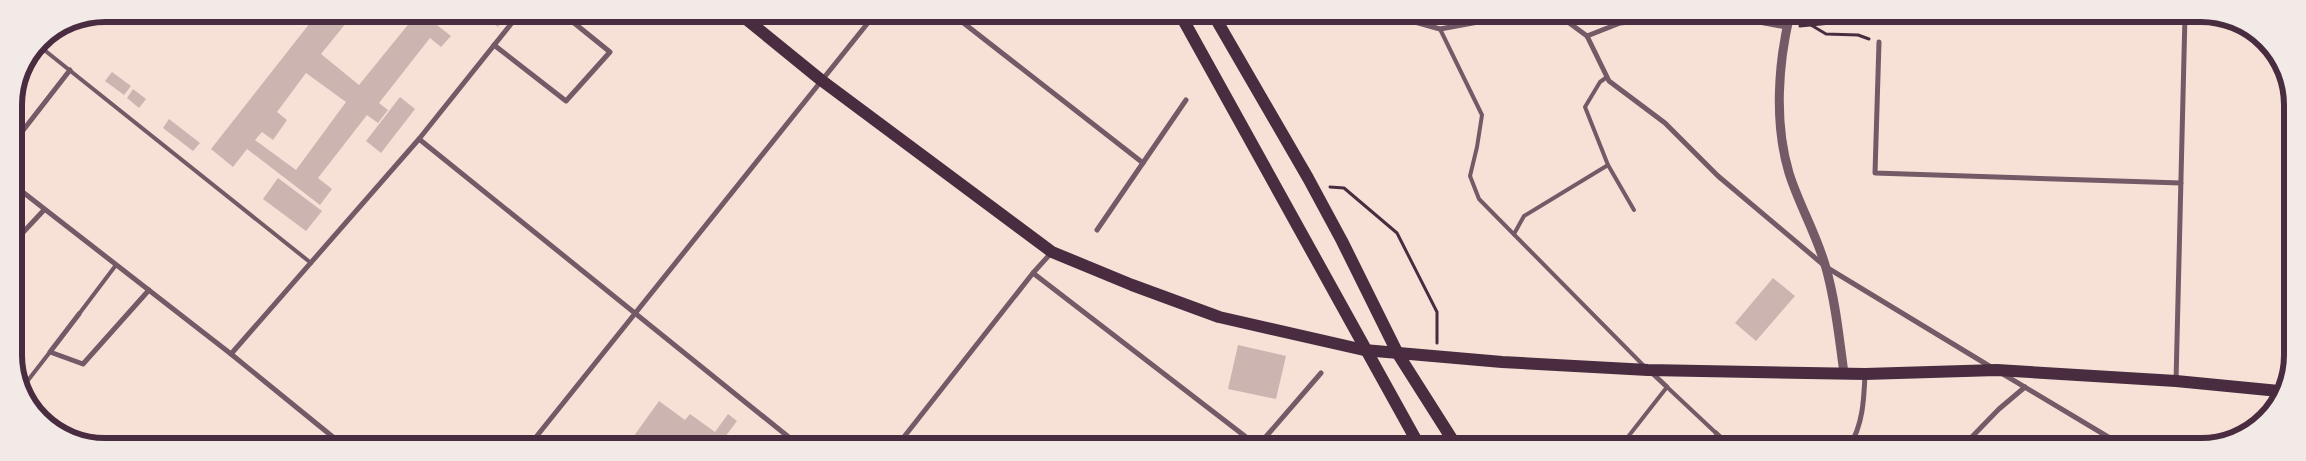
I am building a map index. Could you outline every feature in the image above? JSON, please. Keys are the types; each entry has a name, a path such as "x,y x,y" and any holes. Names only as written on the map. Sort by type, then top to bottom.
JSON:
{"main road":[{"path":"750,22 821,80 1052,252 1132,285 1219,317 1364,350 1437,357 1648,370 1865,374 1997,370 2176,381 2276,391"},
{"path":"1184,22 1364,350 1415,438"},
{"path":"1218,22 1312,185 1398,354 1450,438"}],"street":[{"path":"231,354 419,139 513,22"},
{"path":"494,46 566,101 610,52 573,22"},
{"path":"535,438 636,314 868,22"},
{"path":"962,22 1143,163"},
{"path":"1415,22 1440,29 1478,22"},
{"path":"1567,22 1587,36 1609,81 1665,122 1718,176 1826,267 2110,438"},
{"path":"1587,36 1620,23 1631,22"},
{"path":"1788,22 1780,85 1781,132 1789,172 1826,267 1836,315 1844,373"},
{"path":"2176,381 2185,22"},
{"path":"1879,42 1875,173 2181,183"},
{"path":"22,132 70,70"},
{"path":"1096,230 1186,100"},
{"path":"419,139 791,438"},
{"path":"22,192 231,354 334,438"},
{"path":"22,234 44,210"},
{"path":"903,438 1033,273 1052,252"},
{"path":"1033,273 1248,438"},
{"path":"79,314 50,352 84,364 149,290"},
{"path":"1648,370 1667,387"},
{"path":"1265,438 1321,373"},
{"path":"1855,438 1863,407 1865,374"},
{"path":"1971,438 1998,409 2025,387"},
{"path":"1716,433 1721,438"}],"lane":[{"path":"1440,29 1482,115 1478,147 1470,176 1479,199 1648,370"},
{"path":"44,50 311,263"},
{"path":"1607,77 1600,82 1585,107 1608,166 1634,210"},
{"path":"1514,234 1524,216 1608,166"},
{"path":"79,314 116,265"},
{"path":"27,382 50,352"},
{"path":"1627,438 1667,387 1716,433"}],"path":[{"path":"1796,22 1809,25 1826,34 1858,35 1879,42"},
{"path":"1809,25 1840,22"},
{"path":"1312,185 1344,188 1397,233 1437,312 1437,357"}],"building":[{"path":"311,22 347,22 321,54 359,85 410,22 433,22 451,36 441,47 430,38 379,103 388,110 378,123 367,115 318,178 332,189 320,205 247,149 233,167 211,149","holes":["306,73 346,102 296,170 255,140 262,132 273,140 287,120 277,112"]},
{"path":"491,22 502,22 498,27"},
{"path":"112,72 131,86 124,95 105,81"},
{"path":"133,89 146,99 139,108 127,98"},
{"path":"400,97 415,109 381,153 366,141"},
{"path":"169,119 200,143 193,151 163,128"},
{"path":"278,178 322,211 306,231 263,199"},
{"path":"1773,278 1795,296 1756,341 1735,323"},
{"path":"1238,345 1286,356 1276,399 1228,389"},
{"path":"659,401 685,420 690,414 715,432 728,414 737,421 724,438 632,438"}]}
